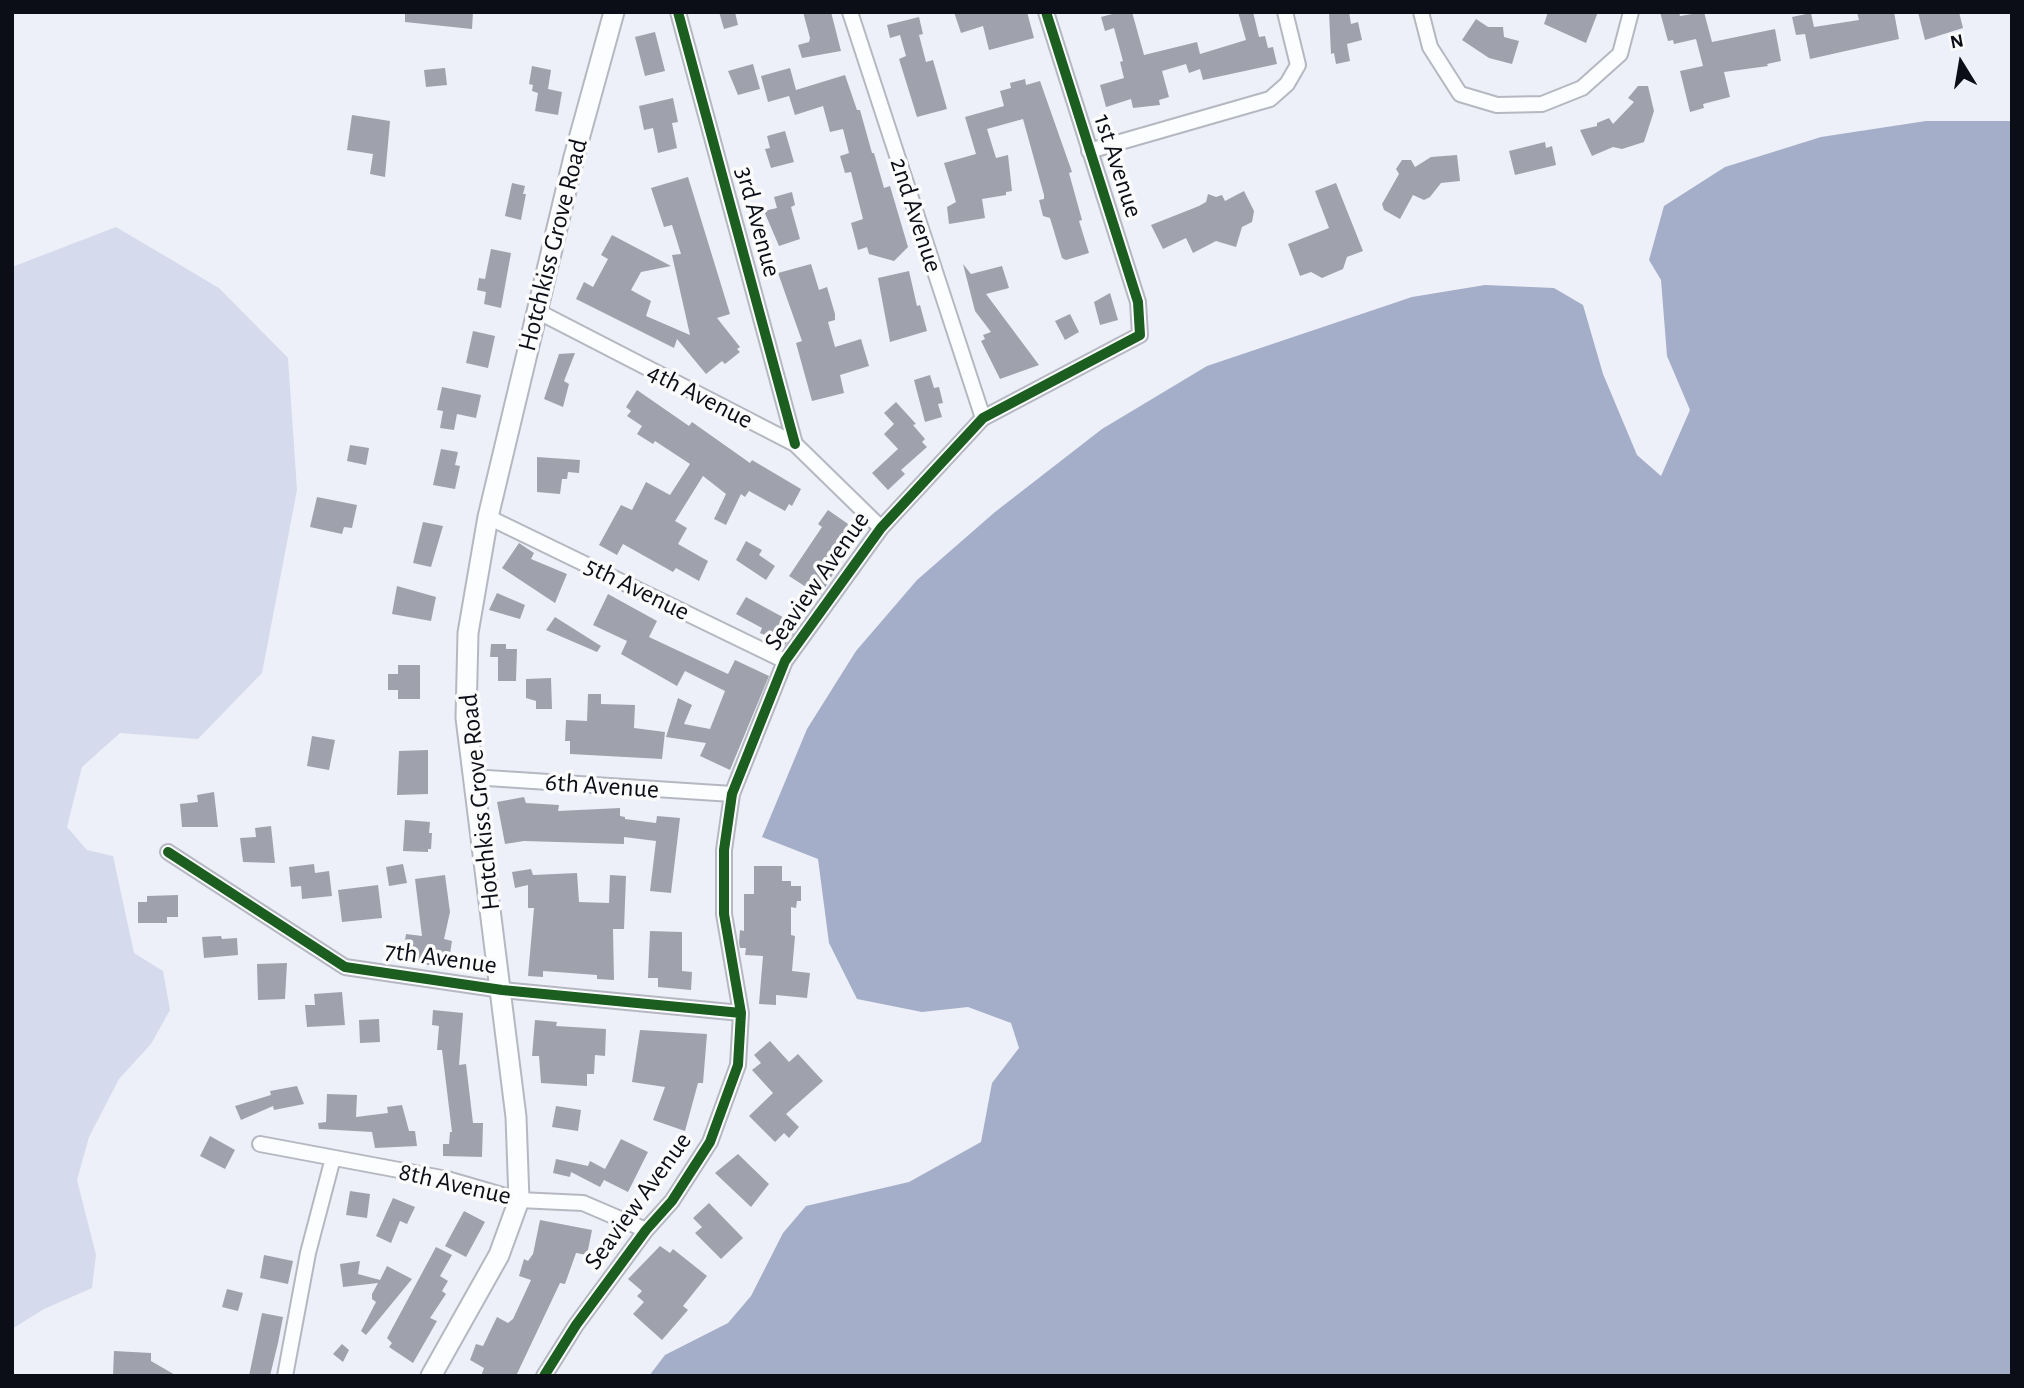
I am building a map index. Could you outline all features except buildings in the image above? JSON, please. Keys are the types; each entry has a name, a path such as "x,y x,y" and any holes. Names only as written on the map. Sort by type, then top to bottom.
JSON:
{"main road":[{"name":"Hotchkiss Grove Road","path":"431,1376 499,1255 519,1200 516,1117 466,718 468,633 488,517 574,157 613,13"}],"street":[{"name":"3rd Avenue","path":"678,12 795,444"},
{"name":"2nd Avenue","path":"850,12 983,418"},
{"name":"1st Avenue","path":"1046,12 1138,302 1140,335"},
{"path":"1089,151 1270,99 1287,84 1298,65 1286,12"},
{"path":"1421,12 1430,47 1460,94 1497,105 1542,104 1582,88 1620,54 1631,12"},
{"name":"4th Avenue","path":"537,311 795,444 881,527"},
{"name":"Seaview Avenue","path":"544,1376 576,1325 646,1230 673,1201 710,1142 738,1065 741,1013 724,914 724,850 732,794 785,661 881,527 983,418 1140,335"},
{"name":"5th Avenue","path":"488,517 785,661"},
{"name":"6th Avenue","path":"472,777 732,794"},
{"name":"7th Avenue","path":"167,852 345,967 502,990 741,1013"},
{"name":"8th Avenue","path":"260,1144 447,1179 519,1200 583,1203 646,1230"},
{"path":"285,1376 308,1253 333,1157"}],"shaded area":[{"path":"1926,121 2012,121 2012,1376 649,1376 665,1355 728,1323 751,1296 783,1233 806,1206 909,1182 981,1142 992,1083 1019,1048 1011,1023 968,1007 922,1012 857,999 829,943 818,859 762,837 807,729 856,651 917,580 995,512 1102,429 1207,366 1412,297 1485,285 1554,288 1583,305 1603,374 1637,455 1661,476 1690,410 1667,356 1661,280 1649,260 1664,206 1725,167 1821,137"},
{"path":"116,227 219,288 288,358 297,490 262,673 198,739 120,733 82,767 67,827 87,850 113,856 134,953 163,971 170,1010 151,1044 119,1079 89,1137 77,1180 96,1255 92,1288 44,1309 12,1329 12,267"}],"cycle path":[{"path":"678,12 795,444"},
{"path":"544,1376 576,1325 646,1230 672,1201 710,1142 738,1065 741,1013 724,914 724,850 732,794 785,661 881,528 983,418 1140,335 1138,302 1046,12"},
{"path":"168,852 345,967 502,990 741,1013"}]}
